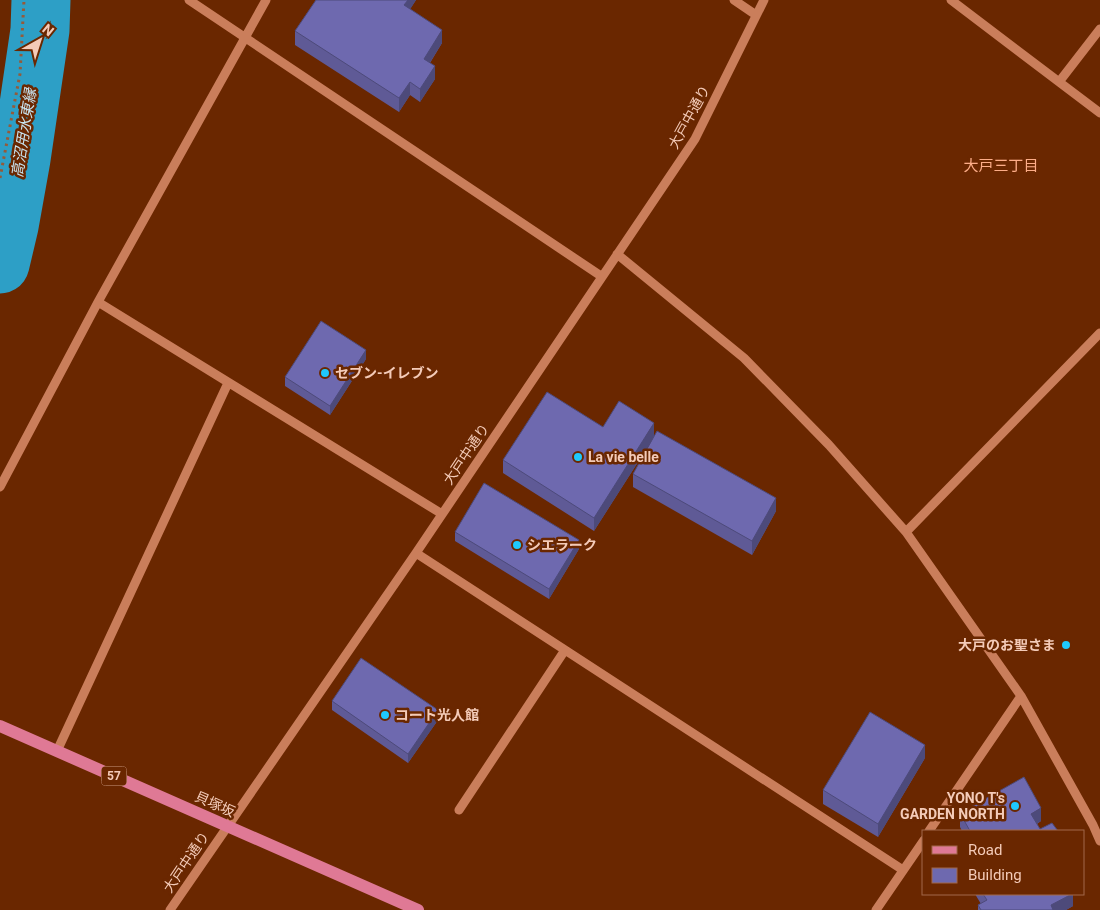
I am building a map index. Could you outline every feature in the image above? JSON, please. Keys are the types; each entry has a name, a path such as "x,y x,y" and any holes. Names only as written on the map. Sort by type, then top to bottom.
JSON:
{"main road":[{"name":"貝塚坂","path":"0,726 418,910"}],"street":[{"path":"189,0 602,276"},
{"path":"0,487 98,302 266,0"},
{"path":"734,0 756,15"},
{"name":"大戸中通り","path":"170,910 416,553 695,139 764,0"},
{"path":"951,0 1100,112"},
{"path":"1059,82 1100,29"},
{"path":"617,254 744,358 829,445 906,532 1021,696 1093,825 1100,841"},
{"path":"98,302 442,514"},
{"path":"906,532 1100,333"},
{"path":"57,751 228,383"},
{"path":"416,553 903,870"},
{"path":"459,810 565,650"},
{"path":"930,830 1021,696"},
{"path":"1093,825 1100,818"},
{"path":"876,910 922,843"}],"path":[{"path":"0,178 20,74 24,0"}],"building":[{"path":"316,0 408,0 404,5 442,30 424,59 435,66 420,89 410,82 399,98 295,31"},
{"name":"セブン-イレブン","path":"321,321 366,350 330,406 285,377"},
{"name":"La vie belle","path":"547,392 603,427 619,401 654,423 594,518 503,460"},
{"path":"657,431 776,498 752,541 633,474"},
{"name":"シエラーク","path":"484,483 579,540 549,589 455,532"},
{"name":"コート光人館","path":"361,658 438,710 408,754 332,701"},
{"path":"870,712 925,745 878,824 823,790"},
{"path":"1024,777 1041,808 1031,814 1040,829 1052,823 1057,830 969,830 960,813"},
{"path":"984,895 1070,895 1051,905 1053,910 981,910 978,905 987,900"}],"waterway":[{"name":"高沼用水東縁","path":"0,264 21,159 40,30 41,0"}],"place":[{"name":"セブン-イレブン","path":"325,373"},
{"name":"La vie belle","path":"578,457"},
{"name":"シエラーク","path":"517,545"},
{"name":"大戸のお聖さま","path":"1066,645"},
{"name":"コート光人館","path":"385,715"},
{"name":"YONO T's GARDEN NORTH","path":"1015,806"}],"district":[{"name":"大戸三丁目","path":"1001,166"}]}
